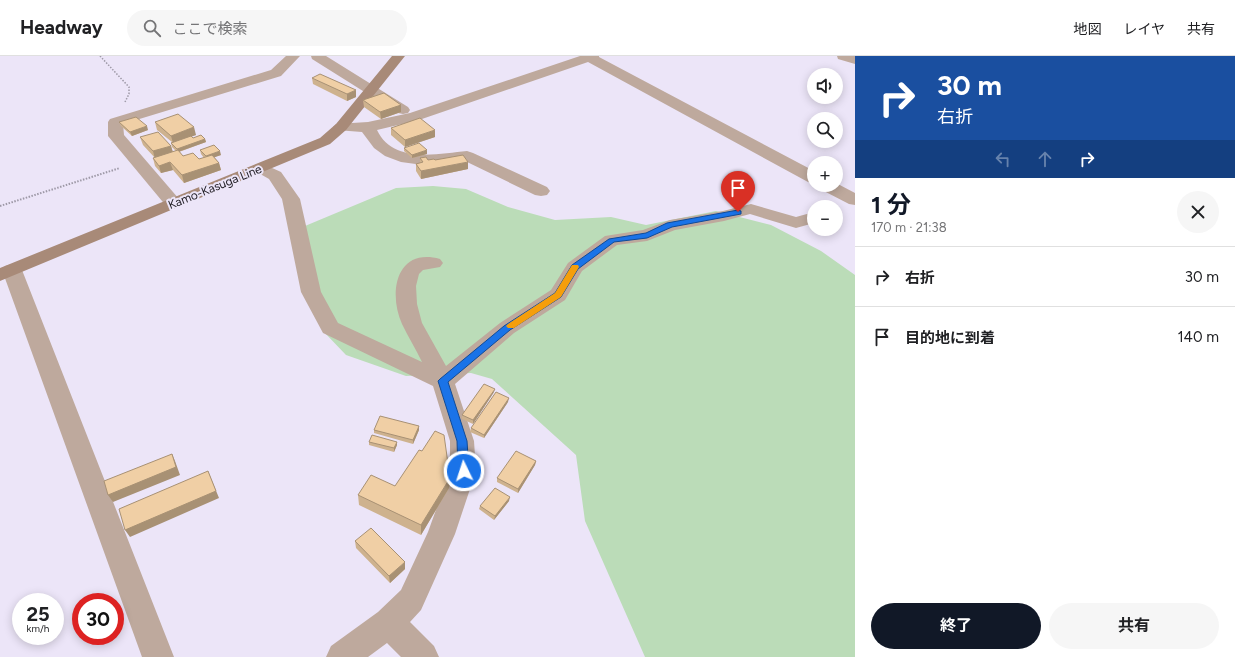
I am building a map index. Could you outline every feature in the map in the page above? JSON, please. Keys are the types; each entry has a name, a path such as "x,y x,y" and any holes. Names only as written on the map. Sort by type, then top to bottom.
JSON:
{"main road":[{"name":"Kamo-Kasuga Line","path":"6,273 325,141 341,127 399,56"}],"street":[{"path":"173,204 116,136 115,122 276,73 294,56"},
{"path":"317,56 414,117"},
{"path":"341,127 368,127 414,117 590,56 807,174"},
{"path":"844,56 855,60"},
{"path":"368,127 372,136 380,145 391,153 407,159 423,160 467,156 541,191"},
{"path":"261,168 275,176 291,199 311,292 330,328 443,381"},
{"path":"839,192 854,200"},
{"path":"843,205 854,200"},
{"path":"443,381 507,328 558,295 575,267 612,240 647,235 670,225 724,216 751,209 796,223 807,219"},
{"path":"342,657 389,623 411,600 441,534 464,471 462,441 443,381 424,342 412,323 407,304 406,286 410,271 418,265 433,263"},
{"path":"6,273 158,657"},
{"path":"389,623 423,657"}],"path":[{"path":"100,56 129,87 129,94 115,122"},
{"path":"0,206 138,162"}],"green space":[{"path":"433,186 466,189 508,207 555,220 611,217 646,225 716,211 771,225 821,251 855,275 855,657 645,657 585,521 576,455 492,379 471,373 406,376 346,355 324,332 305,226 396,188"}],"building":[{"path":"320,74 356,90 347,94 312,78"},
{"path":"384,93 401,105 380,112 363,100"},
{"path":"178,114 194,127 171,136 155,122"},
{"path":"136,117 147,126 130,132 119,122"},
{"path":"420,118 435,130 405,140 391,128"},
{"path":"158,132 171,146 153,151 140,137"},
{"path":"201,135 205,139 177,149 171,143 191,136 193,138"},
{"path":"419,143 427,150 412,155 404,148"},
{"path":"214,145 220,151 206,156 200,150"},
{"path":"178,150 183,156 193,153 199,159 212,155 219,163 182,175 170,162 159,166 153,158"},
{"path":"463,155 468,162 421,171 416,164 423,162 420,158 426,157 428,160 435,160"},
{"path":"484,384 495,389 473,420 462,415"},
{"path":"496,392 509,398 484,435 471,428"},
{"path":"380,416 419,426 413,440 374,430"},
{"path":"435,431 444,435 450,478 421,525 358,495 371,475 395,486 419,450 422,451"},
{"path":"372,435 397,442 394,448 369,442"},
{"path":"516,451 536,461 518,489 497,478"},
{"path":"172,454 176,467 108,495 104,481"},
{"path":"208,471 216,491 125,530 119,509"},
{"path":"495,488 510,497 495,516 480,506"},
{"path":"371,528 405,562 389,576 355,541"}],"slow traffic":[{"path":"511,326 558,295 575,267"}],"route":[{"path":"464,471 462,441 443,381 507,328 558,295 575,267 612,240 647,235 670,225 724,216 738,212"}]}
